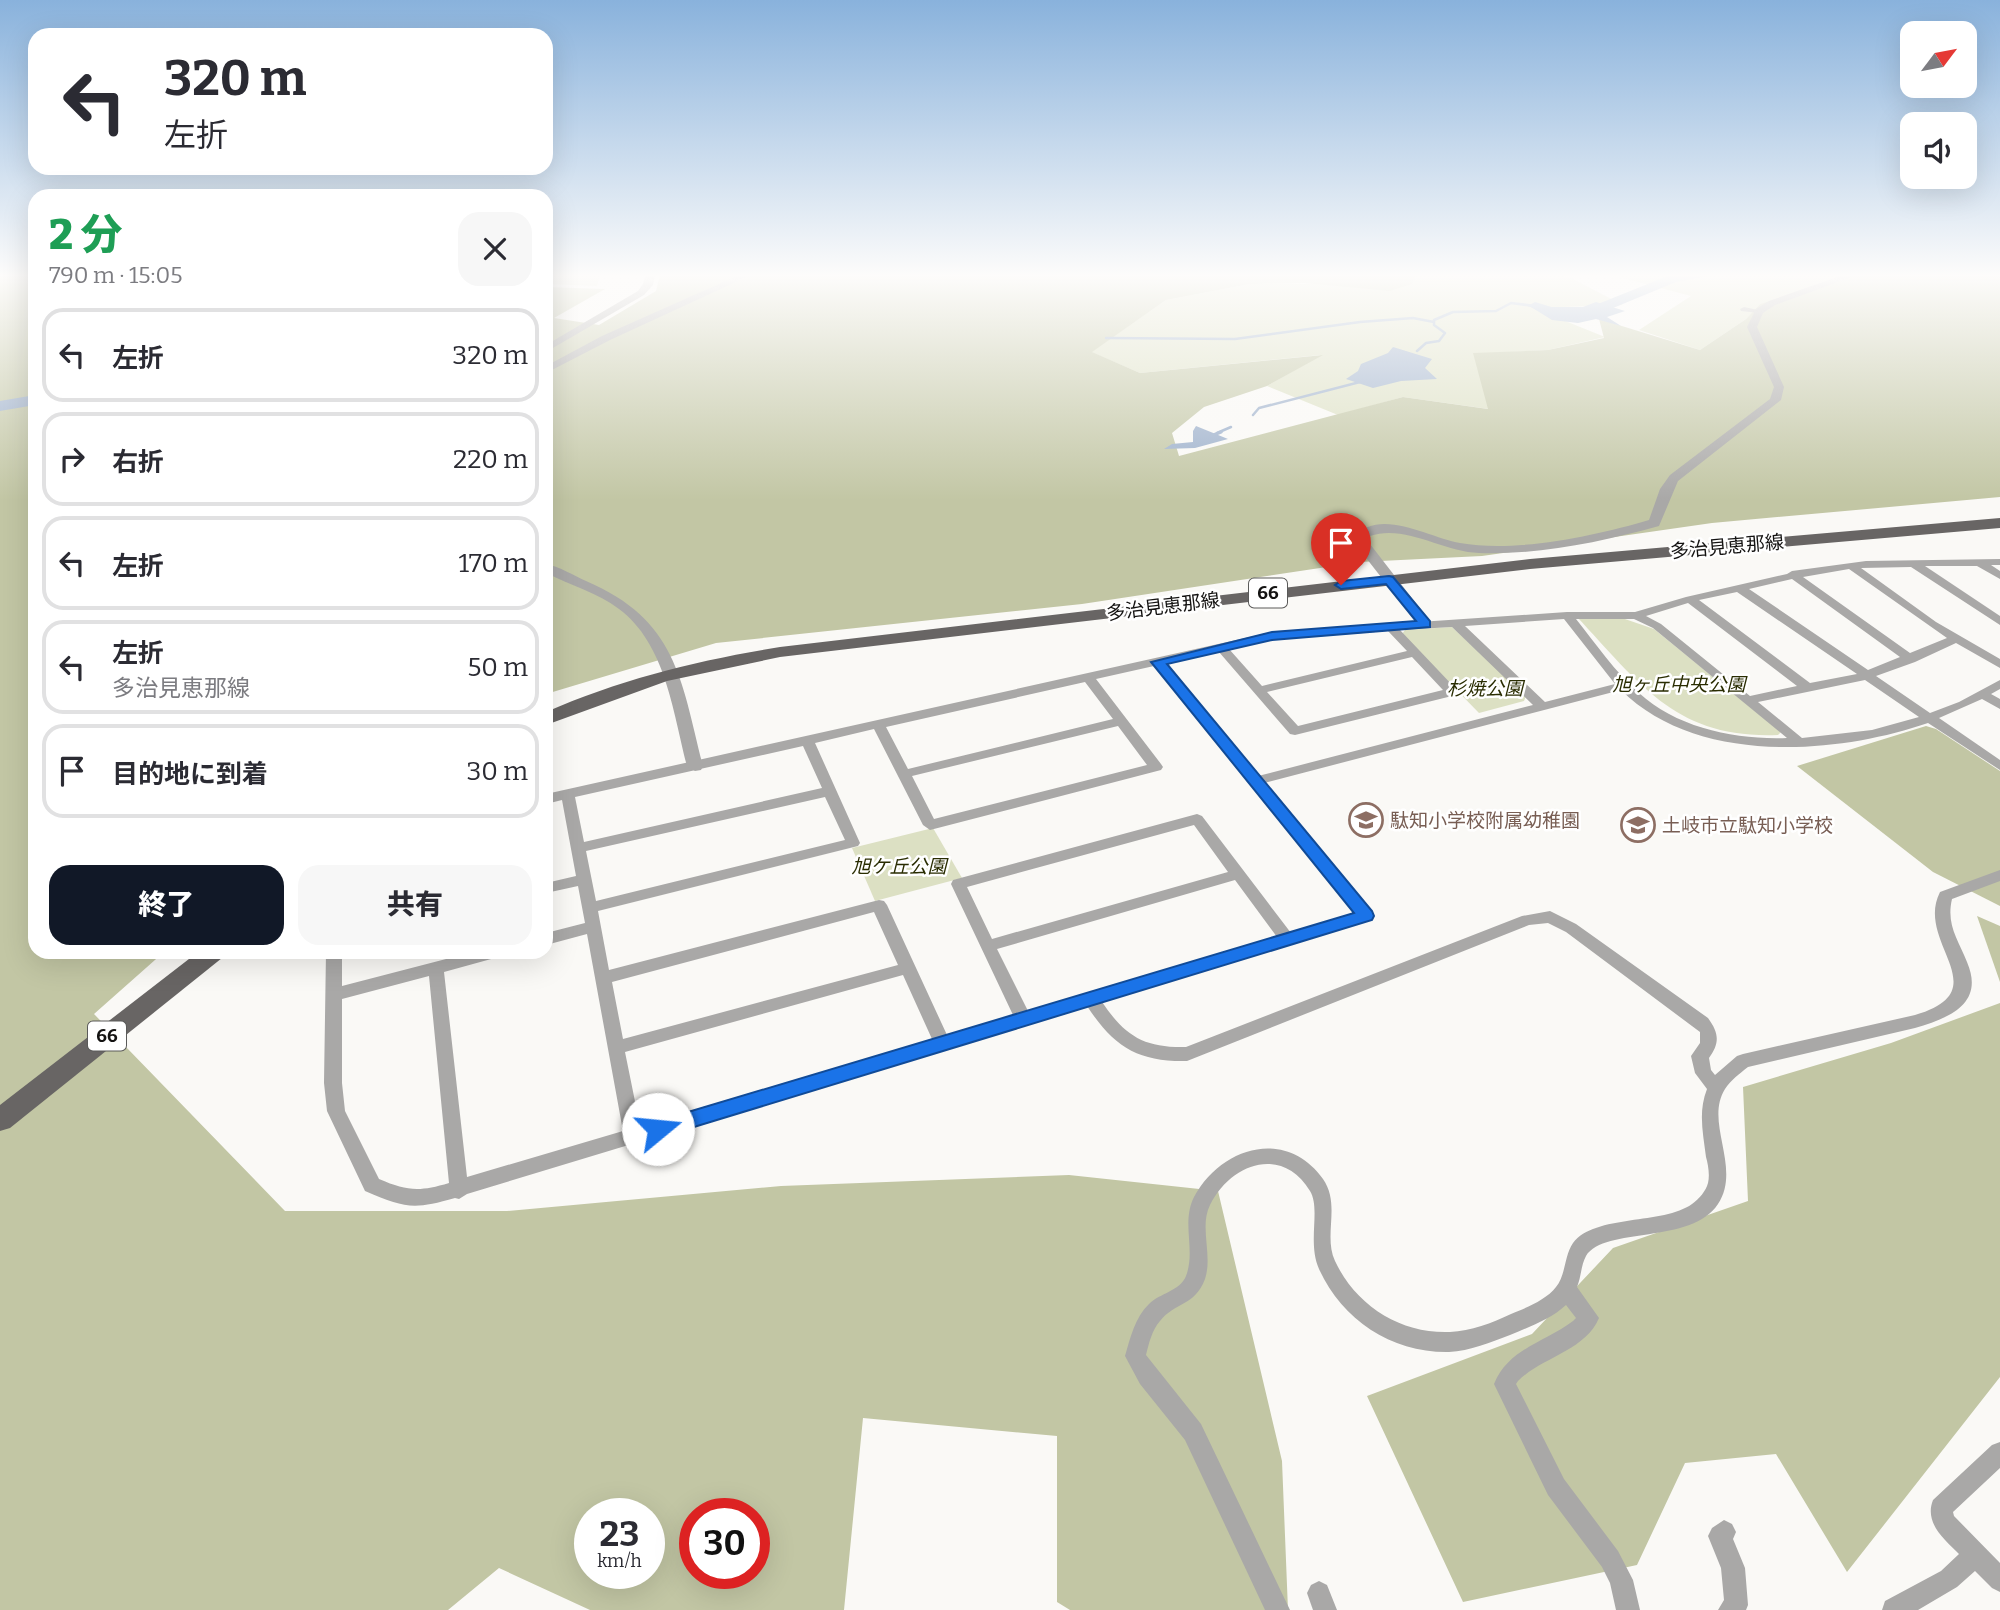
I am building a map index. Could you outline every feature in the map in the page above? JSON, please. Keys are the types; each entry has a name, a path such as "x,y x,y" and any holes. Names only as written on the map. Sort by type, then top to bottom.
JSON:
{"main road":[{"name":"多治見恵那線","path":"553,716 612,691 670,672 780,652 1389,580 1683,550 2000,523"},
{"name":"66","path":"0,1120 205,959"}],"street":[{"path":"553,364 582,350"},
{"path":"1425,624 1389,580 1363,545 1361,538 1373,529 1383,528 1461,548 1488,549 1577,540 1654,523 1661,516 1662,495 1674,478 1775,400 1779,387 1762,350"},
{"path":"553,359 557,361"},
{"path":"553,797 1272,636 1567,615 1636,616 1738,587 1850,565 2000,562"},
{"path":"1912,563 2000,621"},
{"path":"1981,564 2000,576"},
{"path":"1850,565 1955,639 2000,664"},
{"path":"553,571 605,596 639,618 670,672 695,766"},
{"path":"1792,575 1910,659"},
{"path":"1738,587 2000,766"},
{"path":"1690,599 1809,689"},
{"path":"1567,615 1644,704 1707,733 1736,741 1798,741 1884,730 1932,719 1984,695 2000,684"},
{"path":"1636,616 1657,626 1798,741"},
{"path":"1454,622 1543,707"},
{"path":"1221,647 1295,731 1452,692 1390,627"},
{"path":"1747,700 1865,676 1955,639"},
{"path":"1259,690 1415,653"},
{"path":"334,959 332,995 336,1111 372,1185 401,1198 426,1198 459,1191 1366,916 1157,662"},
{"path":"878,724 930,825 1156,766 1088,677"},
{"path":"1256,781 1625,685"},
{"path":"1984,695 2000,705"},
{"path":"903,774 1121,721"},
{"path":"589,908 853,843 807,740"},
{"path":"578,848 830,791"},
{"path":"568,794 633,1137"},
{"path":"1024,1020 958,884 1197,819 1288,941"},
{"path":"987,946 1238,874"},
{"path":"1278,1610 1194,1432 1176,1407 1144,1373 1135,1356 1145,1325 1155,1310 1188,1293 1195,1278 1195,1226 1200,1205 1220,1178 1237,1161 1270,1153 1286,1159 1319,1188 1323,1202 1322,1250 1328,1268 1352,1307 1368,1320 1390,1331 1448,1342 1474,1339 1548,1306 1566,1289 1572,1263 1581,1245 1600,1236 1683,1218 1705,1208 1715,1194 1718,1182 1709,1103 1715,1086 1726,1073 1743,1061 1907,1023 1956,1003 1964,989 1962,968 1943,933 1939,913 1945,896 2000,875"},
{"path":"553,886 584,879"},
{"path":"603,978 879,905 943,1044"},
{"path":"1092,1000 1119,1039 1153,1052 1187,1054 1527,920 1550,917 1571,928 1702,1023 1707,1031 1709,1045 1700,1056 1700,1065 1704,1075 1715,1086"},
{"path":"553,937 593,927"},
{"path":"332,995 470,959"},
{"path":"436,968 459,1191"},
{"path":"616,1048 908,968"},
{"path":"1566,1289 1589,1318 1584,1326 1565,1340 1518,1366 1508,1374 1505,1384 1556,1487 1610,1559 1621,1580 1628,1610"},
{"path":"2000,1453 1941,1508 1944,1522 2000,1580"},
{"path":"1724,1532 1720,1536 1733,1568 1736,1605 1730,1610"},
{"path":"1894,1610 1949,1579 1974,1556"}],"green space":[{"path":"0,350 28,350 28,959 156,959 94,1014 285,1211 507,1211 781,1186 1069,1175 1218,1191 1282,1461 1288,1610 1070,1610 1057,1602 1057,1436 863,1418 844,1610 590,1610 499,1568 448,1610 0,1610"},
{"path":"553,350 1095,350 1092,352 1140,373 1323,355 1267,386 1204,407 1172,433 1179,456 1403,397 1488,409 1473,353 1545,350 2000,350 2000,497 1712,523 1482,556 1360,562 1082,604 716,643 553,692"},
{"path":"1546,350 1474,354 1489,409 1403,397 1338,415 1267,386 1321,355 1140,373 1091,352"},
{"name":"旭ヶ丘中央公園","path":"1577,617 1622,618 1654,629 1781,732 1778,735 1743,734 1713,728 1686,717 1663,703 1642,685"},
{"name":"杉焼公園","path":"1452,627 1526,696 1524,701 1479,713 1402,634 1405,630"},
{"path":"1926,726 1936,729 2000,771 2000,906 1933,872 1797,766"},
{"name":"旭ケ丘公園","path":"933,828 962,878 875,901 852,848"},
{"path":"1977,916 2000,926 2000,982"},
{"path":"2000,1003 2000,1377 1847,1572 1776,1454 1685,1463 1637,1565 1463,1602 1367,1396 1532,1334 1613,1248 1748,1201 1743,1087 1891,1043"}],"water":[{"path":"1390,350 1403,350 1432,359 1425,368 1437,379 1401,381 1373,388 1346,379 1358,371 1361,364"},
{"path":"1196,426 1228,439 1195,448 1164,449 1172,444 1193,442"}],"waterway":[{"path":"1253,415 1259,408 1360,382"},
{"path":"0,406 28,401"},
{"path":"1217,433 1231,427"},
{"path":"1211,436 1221,432"}],"place":[{"name":"駄知小学校附属幼稚園","path":"1366,820"},
{"name":"土岐市立駄知小学校","path":"1638,825"}],"route":[{"path":"658,1129 1366,916 1157,662 1272,636 1425,624 1389,580 1341,585"}]}
